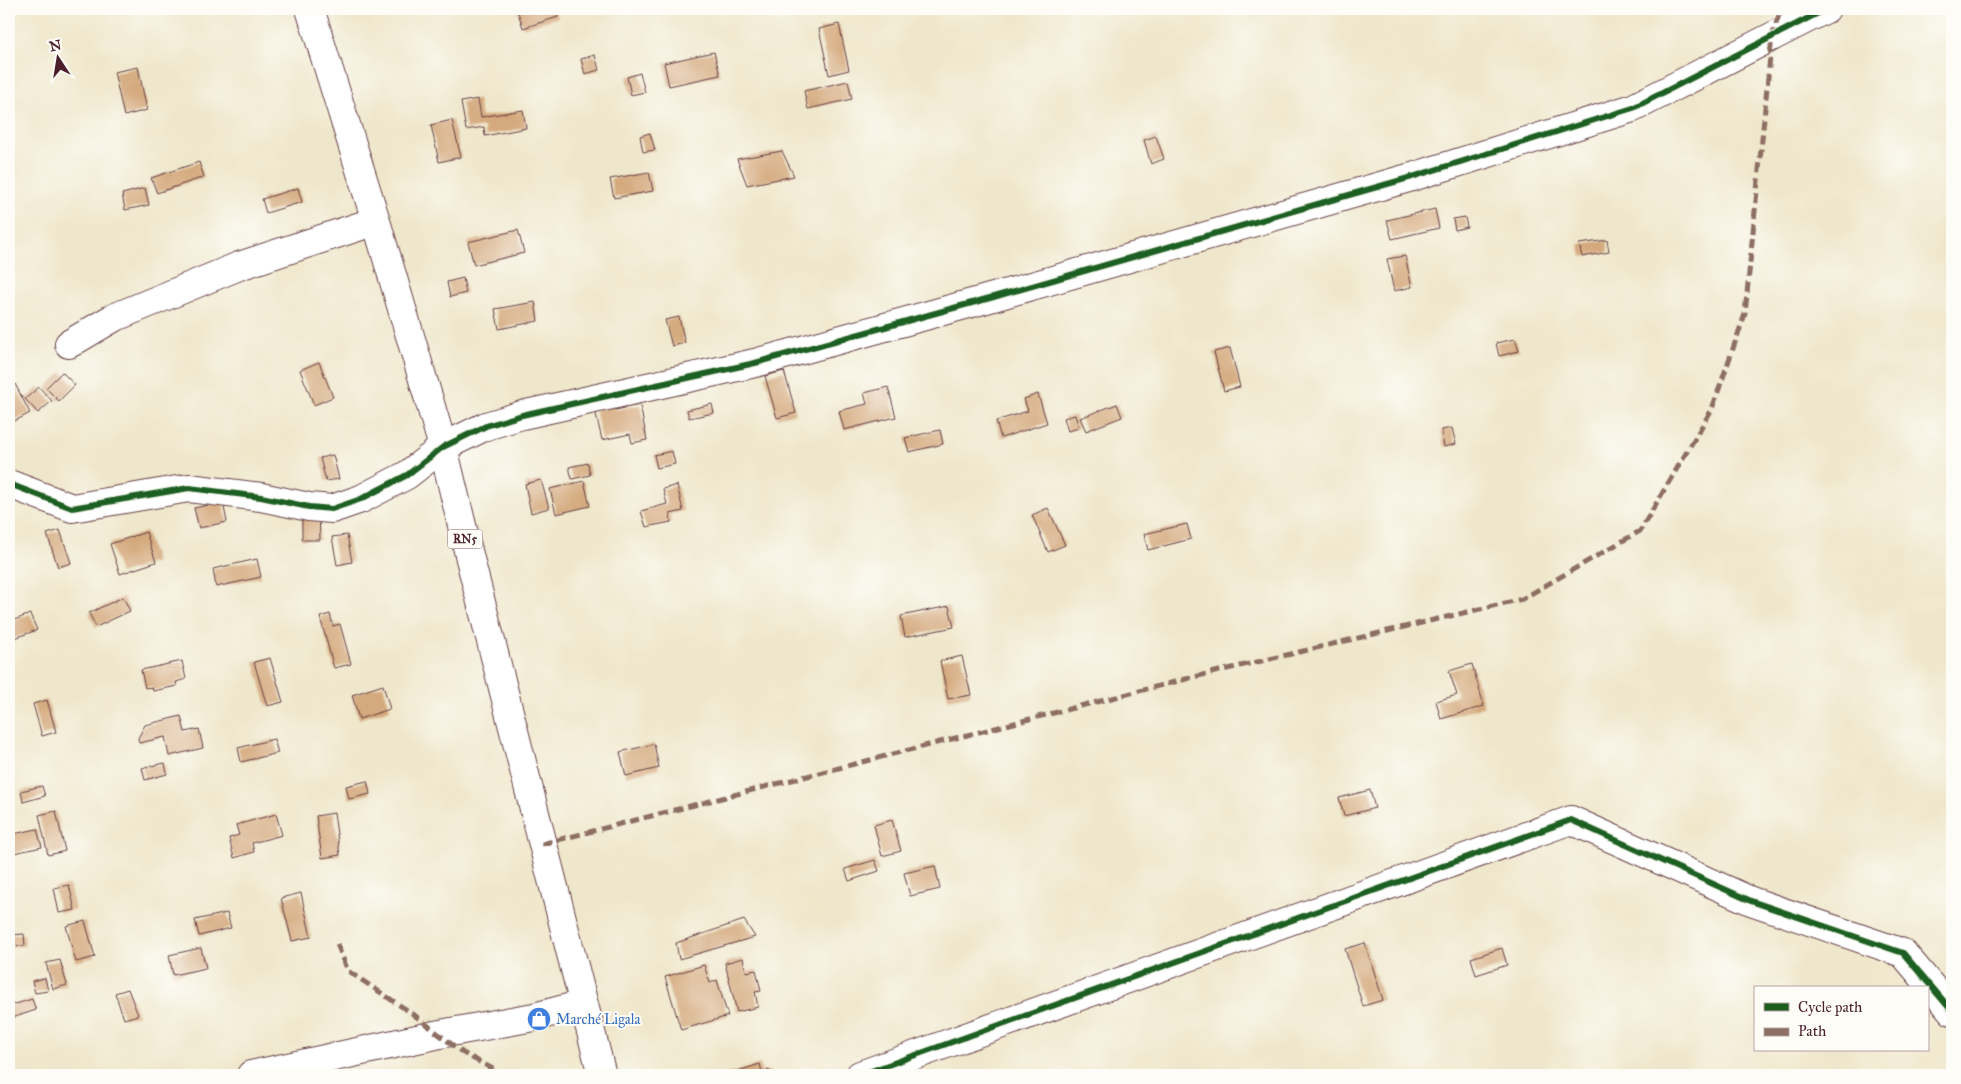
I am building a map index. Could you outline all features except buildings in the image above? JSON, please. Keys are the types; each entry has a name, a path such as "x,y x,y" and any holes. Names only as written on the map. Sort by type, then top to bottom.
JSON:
{"main road":[{"name":"RN5","path":"310,9 443,447 602,1075"},
{"path":"12,485 72,508 189,488 261,497 310,507 332,509 361,499 408,475 443,447 486,426 522,415 755,363 990,298 1412,176 1633,108 1826,9"},
{"path":"69,344 114,318 239,266 376,222"},
{"path":"860,1075 1571,820 1751,900 1903,952 1952,1011"},
{"path":"252,1075 440,1034 534,1017 583,1004"}],"marked path":[{"path":"542,844 1190,678 1522,599 1640,531 1712,409 1745,314 1772,36 1781,9"},
{"path":"337,944 348,971 413,1014 463,1053 504,1075"}],"cycle path":[{"path":"12,485 72,508 189,488 261,497 309,507 332,509 361,499 407,475 443,447 486,426 522,415 755,363 990,298 1412,177 1633,108 1826,9"},
{"path":"860,1075 1571,820 1751,901 1903,953 1952,1011"}],"place":[{"name":"Marché Ligala","path":"539,1019"}]}
